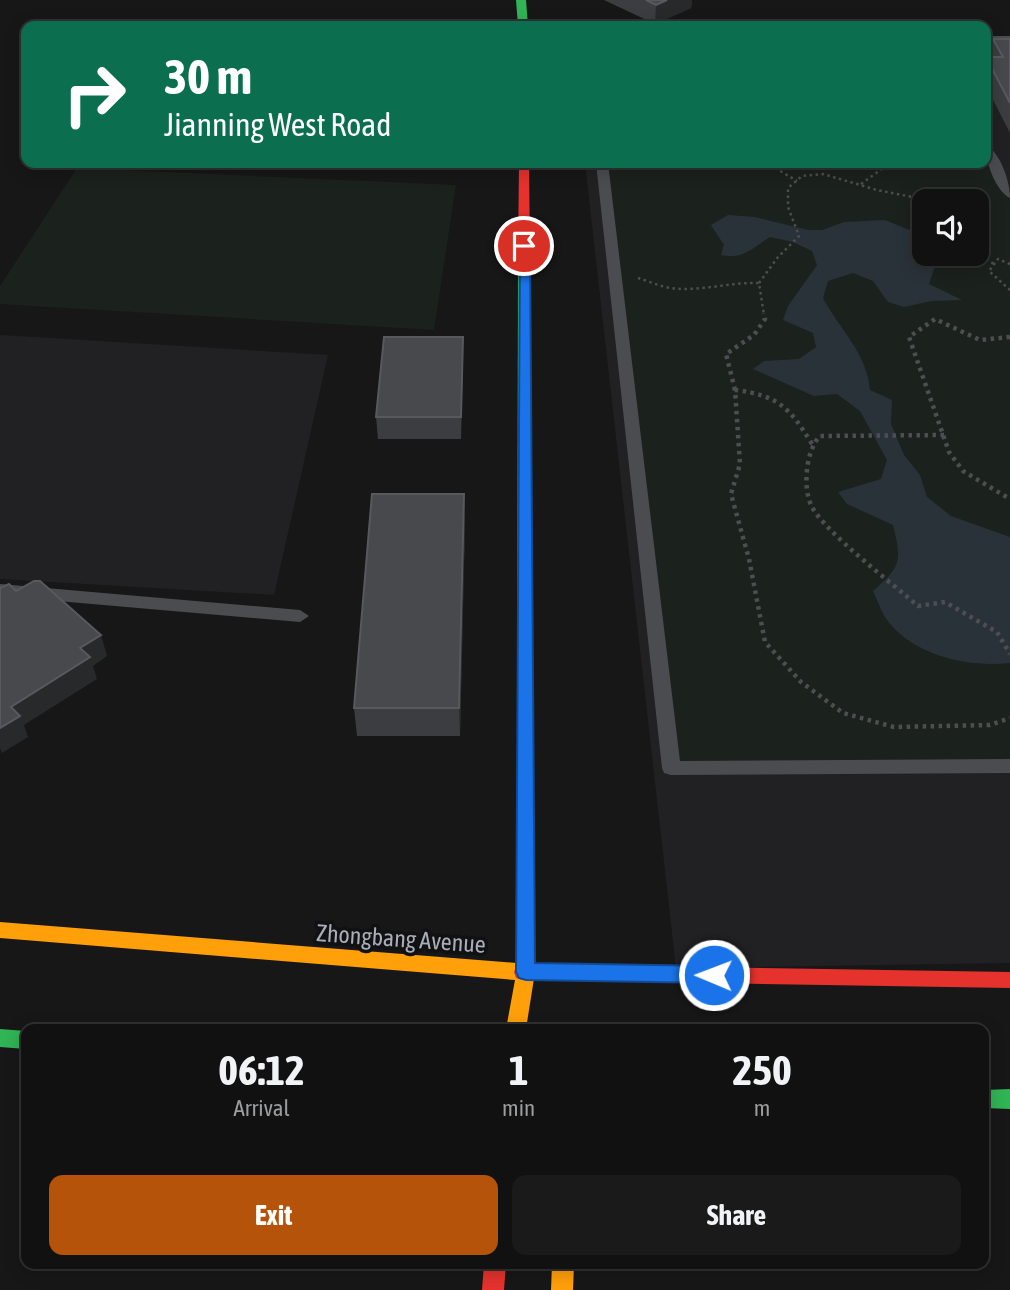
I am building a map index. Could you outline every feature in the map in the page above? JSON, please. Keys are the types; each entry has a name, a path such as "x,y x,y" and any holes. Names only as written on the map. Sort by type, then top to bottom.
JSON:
{"street":[{"path":"521,0 523,21"},
{"path":"517,1024 526,972 524,168"},
{"name":"Zhongbang Avenue","path":"0,930 526,972 1010,980"},
{"path":"526,972 538,1006"},
{"path":"0,1038 21,1040"},
{"path":"989,1099 1010,1099"},
{"path":"493,1290 495,1269"},
{"path":"562,1290 563,1269"}],"lane":[{"path":"991,39 1010,39"},
{"path":"991,157 1006,180 1010,194"},
{"path":"603,168 671,768 1010,766"},
{"path":"0,590 300,616"}],"path":[{"path":"775,168 797,181"},
{"path":"860,184 883,168"},
{"path":"912,196 823,174 802,176 788,188 788,207 799,236 759,283 765,319 754,335 726,354 735,390 740,464 732,494 749,559 765,642 801,682 843,713 894,727 990,725 1009,720"},
{"path":"1010,264 998,259 989,271 1010,290"},
{"path":"989,261 994,264"},
{"path":"614,271 670,288 712,288 733,282 759,283"},
{"path":"1010,337 992,343 977,340 935,318 909,337 949,452 963,471 1010,499"},
{"path":"735,390 760,392 790,409 812,444"},
{"path":"944,435 820,436 812,444 806,473 811,506 830,528 918,606 944,603 997,632 1010,654"}],"shaded area":[{"path":"991,38 1010,38 1010,963 676,968 586,168 991,168"},
{"path":"991,161 1010,197 1010,766 671,768 603,168 991,168"},
{"path":"77,168 456,185 434,330 0,304 0,286"},
{"path":"728,215 755,217 808,230 822,230 844,222 885,220 912,231 912,266 934,266 929,284 962,300 931,301 904,307 888,302 873,281 853,273 828,281 823,298 858,353 868,377 870,390 892,400 891,424 904,455 920,475 927,497 951,516 1010,537 1010,663 959,661 924,650 896,630 885,617 873,591 894,569 897,562 898,547 893,525 847,504 838,492 881,479 887,460 860,411 837,394 814,396 753,369 764,361 799,359 816,347 813,333 783,320 788,306 817,265 812,251 793,242 770,237 741,254 721,255 724,245 711,225"},
{"path":"0,335 328,355 274,595 0,579"}],"building":[{"path":"646,0 667,0 656,5"},
{"path":"993,39 1010,39 1010,103 991,67 991,57 1003,57"},
{"path":"384,337 463,337 461,417 376,417"},
{"path":"372,494 464,494 459,708 354,708"},
{"path":"34,581 40,581 101,635 80,648 90,657 11,707 20,716 0,728 0,588 9,584 16,591"}],"traffic: fast":[{"path":"521,0 523,21"},
{"path":"524,255 525,724"},
{"path":"0,1038 21,1040"},
{"path":"989,1099 1010,1099"}],"traffic: slow":[{"path":"517,1024 526,972 525,724"},
{"path":"0,930 523,972"},
{"path":"562,1290 563,1269"}],"traffic: jam":[{"path":"524,168 524,255"},
{"path":"523,972 1010,980"},
{"path":"493,1290 495,1269"}],"route":[{"path":"524,246 526,972 714,975"}]}
